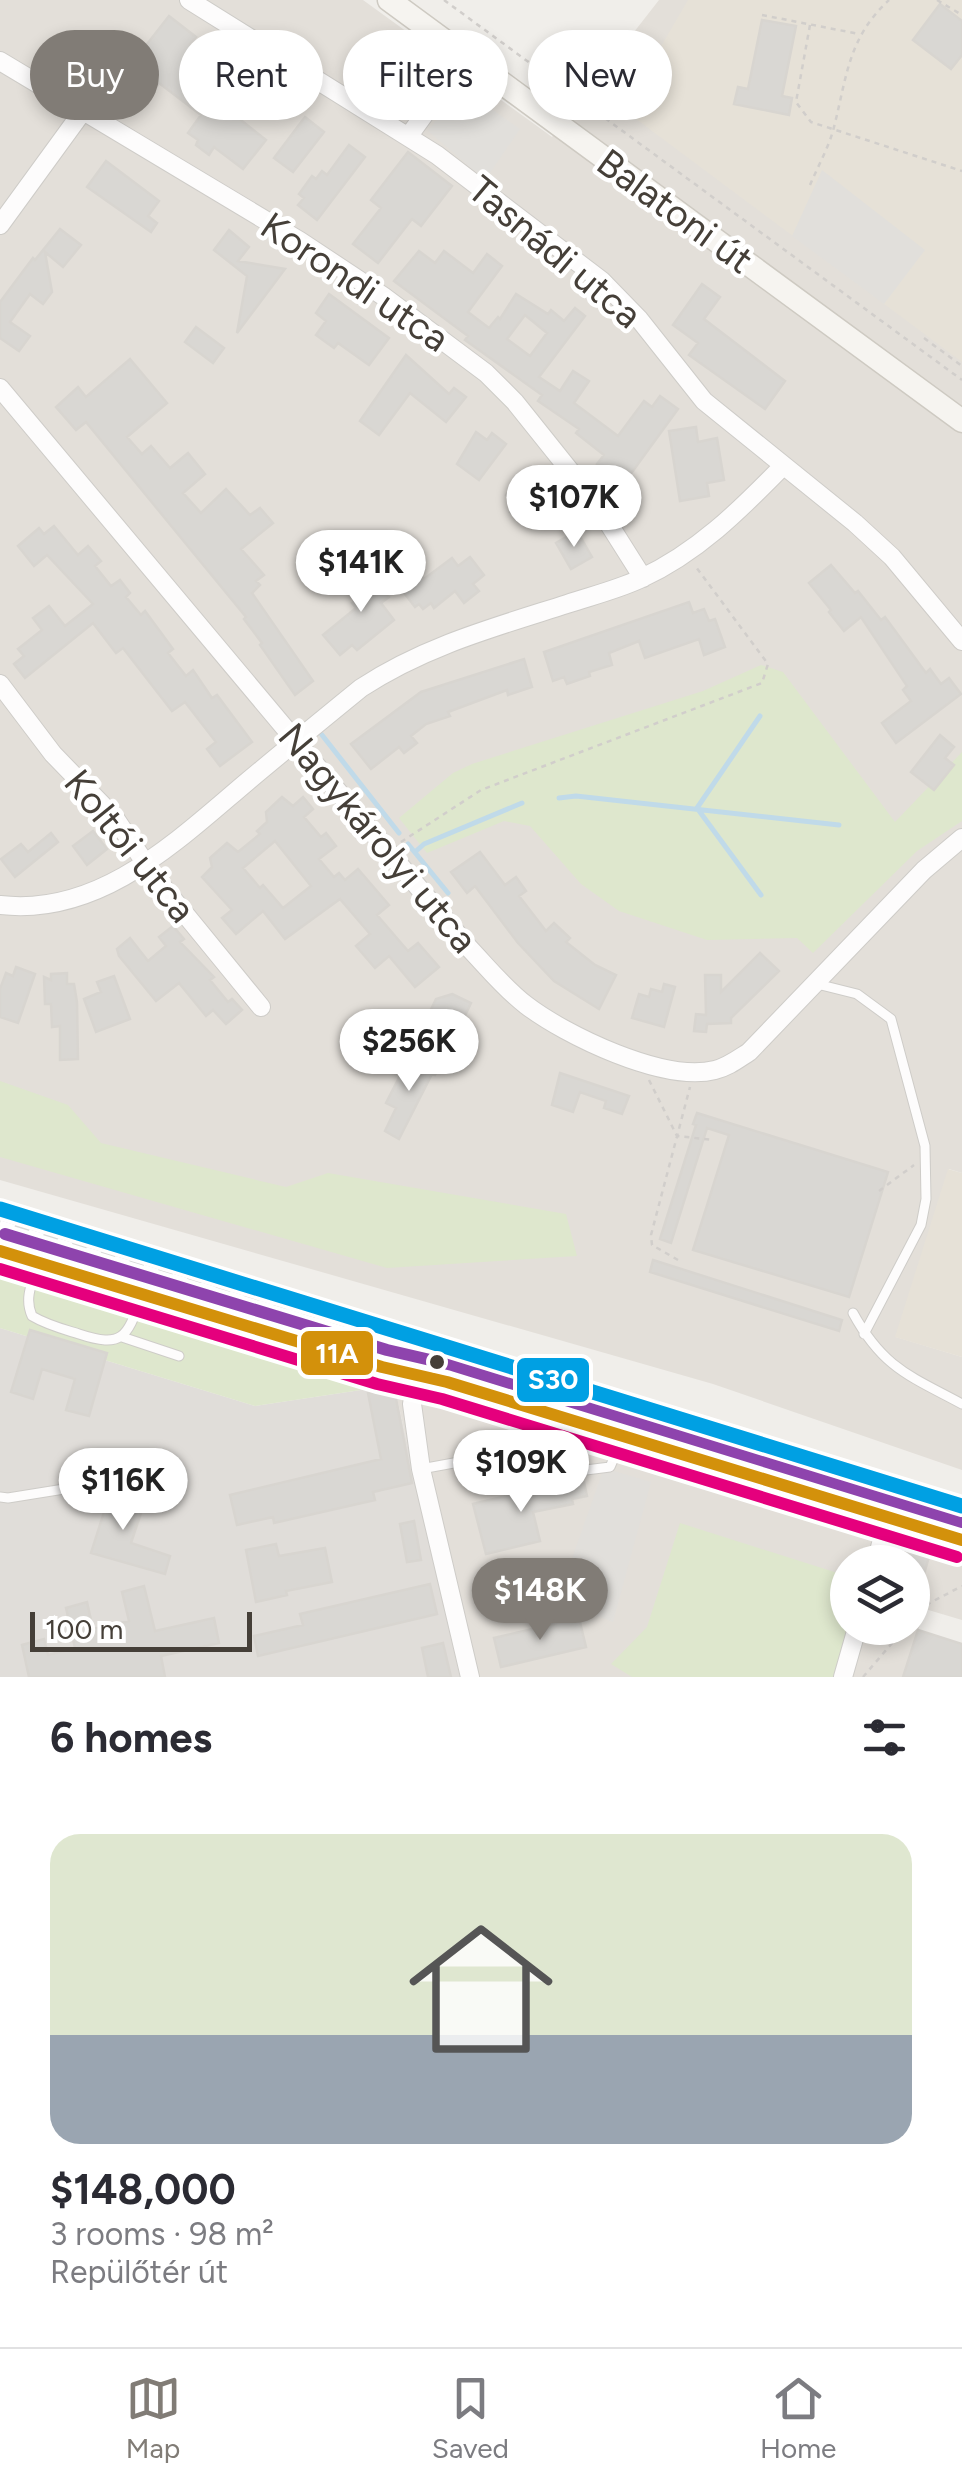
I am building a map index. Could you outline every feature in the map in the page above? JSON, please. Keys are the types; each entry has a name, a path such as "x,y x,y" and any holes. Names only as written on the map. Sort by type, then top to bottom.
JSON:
{"street":[{"name":"Tasnádi utca","path":"188,0 468,177 602,281 639,319 704,402 892,556 962,642"},
{"name":"Balatoni út","path":"389,0 430,30"},
{"name":"Korondi utca","path":"0,61 30,79"},
{"name":"Balatoni út","path":"508,88 962,421"},
{"path":"0,225 76,120"},
{"name":"Korondi utca","path":"98,120 300,241 383,296 486,374 516,402 595,502 643,578"},
{"path":"408,137 420,120"},
{"name":"Nagykárolyi utca","path":"0,388 470,949 526,1005 574,1036 649,1064 694,1072 714,1070 749,1052 924,870 962,838"},
{"path":"0,905 40,906 68,899 147,864 361,688 422,652 643,578 686,554 726,524 783,466"},
{"name":"Koltói utca","path":"0,684 54,754 115,818 262,1007"},
{"path":"0,1251 962,1540"},
{"path":"418,1376 412,1404 421,1469 470,1677"},
{"path":"881,1545 888,1518"},
{"path":"843,1677 853,1645"}],"lane":[{"path":"814,984 857,994 891,1018 925,1146 926,1199 921,1224 864,1334"},
{"path":"39,1263 28,1294 32,1316 104,1342 122,1337 179,1356"},
{"path":"122,1337 142,1295"},
{"path":"853,1313 864,1334 893,1367 962,1404"},
{"path":"421,1469 546,1446 573,1451 586,1470 610,1467 623,1437"},
{"path":"0,1497 64,1489"}],"path":[{"path":"444,0 962,380"},
{"path":"810,186 833,132 851,54 860,34 890,0"},
{"path":"937,0 962,15"},
{"path":"762,16 860,34"},
{"path":"810,25 796,102 812,122 962,171"},
{"path":"924,338 962,366"},
{"path":"388,850 481,790 762,682 768,664 686,554"},
{"path":"649,1064 649,1084 677,1136"},
{"path":"678,1260 658,1252 651,1235 694,1072"},
{"path":"677,1136 714,1140"},
{"path":"879,1191 912,1168 925,1146"},
{"path":"930,1603 962,1586"},
{"path":"863,1677 891,1645"}],"shaded area":[{"path":"0,0 363,0 404,30 343,30 343,120 508,120 508,105 552,137 565,120 672,120 672,30 636,30 659,0 962,0 962,1173 949,1169 896,1337 962,1357 962,1470 713,1384 0,1180"},
{"path":"688,0 962,0 962,362 637,120 672,120 671,30"},
{"path":"437,120 507,120 520,129 485,180 428,131"},
{"path":"822,170 925,250 884,304 792,236"},
{"path":"948,1169 962,1173 962,1357 895,1337"},
{"path":"0,1328 255,1406 394,1385 460,1677 0,1677"},
{"path":"394,1385 925,1545 830,1545 830,1645 913,1645 903,1677 460,1677"},
{"path":"604,1468 651,1482 613,1622 557,1601"},
{"path":"930,1546 962,1556 962,1620 930,1610"}],"green space":[{"path":"761,665 783,672 895,822 962,752 962,821 917,851 813,953 797,938 707,940 619,911 581,884 530,826 504,821 427,853 399,818 453,773 472,764 703,691"},
{"path":"0,1081 68,1105 101,1143 286,1187 328,1173 566,1214 577,1256 387,1268 0,1157"},
{"path":"0,1231 749,1462 838,1480 962,1518 962,1556 394,1385 255,1406 0,1328"},
{"path":"680,1523 830,1571 830,1645 842,1645 834,1677 632,1677 611,1664 647,1627"}],"building":[{"path":"940,4 962,21 962,55 951,69 913,40"},
{"path":"169,16 187,30 179,30 179,98 159,83 158,30"},
{"path":"762,20 796,26 782,96 792,98 789,115 734,104 738,87 748,89"},
{"path":"197,120 241,120 266,140 243,169 214,147 209,155 188,133"},
{"path":"303,120 324,132 293,172 274,158"},
{"path":"349,145 365,157 317,220 298,205 304,198 299,194 312,176 316,179 322,171 327,175"},
{"path":"408,152 452,186 421,226 412,219 378,263 353,244 381,208 371,200"},
{"path":"106,161 159,201 148,216 157,223 151,232 87,187"},
{"path":"60,229 81,245 63,267 45,252 52,292 43,304 30,294 10,322 30,336 19,351 0,338 0,302"},
{"path":"229,230 249,247 238,261 285,269 237,333 247,276 214,250"},
{"path":"419,251 435,263 444,251 473,273 487,254 502,266 468,312 489,328 500,319 516,294 548,314 551,310 564,321 575,308 585,316 539,377 560,391 573,371 589,381 574,403 618,436 644,401 652,407 660,396 678,409 627,479 615,470 612,474 597,464 604,455 576,433 579,429 538,401 542,395 465,340 468,336 394,281","holes":["525,315 547,333 530,356 507,339"]},
{"path":"702,284 720,297 704,319 785,381 765,409 689,355 698,343 673,325"},
{"path":"329,294 389,338 369,365 338,343 334,348 316,335 326,321 316,313"},
{"path":"196,327 224,348 213,363 185,342"},
{"path":"406,355 449,394 454,388 466,397 446,422 410,393 379,435 360,421"},
{"path":"130,359 167,403 127,437 142,454 151,446 170,468 188,453 205,474 183,493 201,513 226,489 250,515 260,508 273,523 241,549 264,575 256,581 260,585 252,593 313,681 295,695 260,645 246,617 86,422 76,430 56,407 78,387 86,397"},
{"path":"696,427 698,442 717,438 724,480 707,483 709,496 680,501 669,431"},
{"path":"476,432 487,440 492,433 506,444 479,480 457,464"},
{"path":"516,482 527,491 532,485 541,493 521,520 510,512 516,503 506,495"},
{"path":"54,526 78,555 88,546 101,561 95,566 111,586 120,580 130,593 126,597 141,615 145,611 173,649 168,653 186,676 193,670 212,698 217,695 252,742 220,766 207,749 216,742 185,702 172,711 123,648 116,653 93,623 25,678 14,664 24,656 18,649 42,630 33,618 49,606 65,626 93,604 47,555 34,566 18,546 39,528 44,534"},
{"path":"577,531 592,557 571,569 556,543"},
{"path":"470,557 484,575 473,584 479,591 464,603 455,591 434,608 431,603 423,609 419,604 415,607 398,585 417,570 424,579 452,558 458,566"},
{"path":"831,565 881,620 885,617 926,673 930,669 941,684 949,678 961,694 896,743 882,723 911,701 903,690 907,686 861,617 844,631 809,583"},
{"path":"364,566 389,597 381,603 394,620 357,650 352,645 340,655 323,635 356,608 352,603 361,597 346,580"},
{"path":"689,602 693,613 704,609 709,621 715,619 725,647 704,655 699,639 645,658 639,641 609,653 612,665 589,672 590,676 567,684 564,677 553,681 544,652"},
{"path":"524,659 532,687 508,695 507,690 448,712 450,716 426,724 411,736 417,743 404,753 399,747 371,769 351,744 421,692"},
{"path":"940,735 954,747 945,758 954,765 934,790 911,772"},
{"path":"282,797 293,806 303,797 313,809 304,817 321,837 326,833 336,846 319,859 334,877 339,873 345,880 358,869 389,905 377,915 408,951 418,943 439,967 415,987 389,956 375,968 356,946 370,934 340,899 285,939 263,911 236,934 222,918 232,910 202,877 212,867 210,858 227,843 238,852 260,834 257,831 267,822 266,812","holes":["275,841 311,886 283,908 243,868"]},
{"path":"93,831 107,849 87,865 73,846"},
{"path":"51,833 58,842 15,877 1,859 21,844 28,852"},
{"path":"480,852 505,885 516,877 526,891 519,896 546,931 554,923 570,938 566,942 595,965 616,975 599,1009 554,981 518,943 475,886 467,893 451,872"},
{"path":"173,926 184,939 180,942 214,977 210,980 228,1002 232,999 242,1010 226,1024 213,1010 206,1016 179,983 156,1001 119,956 117,949 130,938 148,961 166,946 159,937"},
{"path":"760,953 779,971 731,1018 731,1023 707,1024 706,1032 694,1031 696,1014 706,1015 705,975 721,975 721,992"},
{"path":"16,967 35,974 18,1023 0,1017 0,989 6,973 13,976"},
{"path":"67,973 67,984 74,984 77,1002 78,1059 60,1060 60,1026 52,1027 51,1004 45,1004 44,977 51,980 51,974"},
{"path":"114,976 130,1019 96,1032 84,999 101,992 97,982"},
{"path":"664,984 675,987 664,1027 632,1018 639,994 649,997 651,989 662,992"},
{"path":"452,994 471,1003 454,1038 442,1039 430,1033 425,1022 436,999"},
{"path":"424,1054 441,1064 399,1139 385,1131 396,1108 386,1103 404,1068 414,1073"},
{"path":"560,1073 629,1096 622,1114 604,1108 606,1101 580,1092 573,1112 552,1105"},
{"path":"697,1113 888,1172 849,1297 693,1250 729,1135 707,1128 671,1243 660,1239"},
{"path":"653,1260 842,1320 839,1331 650,1272"},
{"path":"30,1330 107,1353 89,1416 66,1410 75,1379 42,1369 33,1399 11,1392"},
{"path":"394,1388 412,1483 373,1492 375,1500 274,1523 273,1517 237,1525 230,1495 381,1459 368,1393"},
{"path":"568,1481 584,1482 587,1496 572,1499 573,1504 533,1512 540,1541 486,1554 473,1504"},
{"path":"92,1487 144,1504 131,1543 170,1556 165,1574 91,1553 105,1509 86,1503"},
{"path":"414,1521 421,1560 407,1562 400,1524"},
{"path":"896,1536 928,1545 894,1545"},
{"path":"276,1544 279,1556 325,1548 332,1582 286,1591 287,1595 256,1602 246,1550"},
{"path":"430,1584 437,1614 258,1656 254,1636 303,1625 300,1614"},
{"path":"144,1586 155,1631 214,1618 219,1643 161,1656 165,1677 29,1677 22,1645 44,1639 48,1655 75,1648 66,1608 87,1602 93,1629 129,1621 122,1592"},
{"path":"579,1618 586,1647 501,1667 494,1638"},
{"path":"930,1634 962,1644 962,1677 903,1677 913,1645 930,1645"},
{"path":"443,1643 451,1677 428,1677 422,1648"}],"waterway":[{"path":"697,808 760,716"},
{"path":"322,735 399,833"},
{"path":"559,798 576,796 839,825"},
{"path":"415,852 424,844 522,803"},
{"path":"697,808 761,895"},
{"path":"408,844 448,893"}],"railway":[{"path":"0,1223 710,1442 843,1470"}],"transit line":[{"name":"S30","path":"0,1209 962,1506"},
{"path":"5,1234 387,1350 452,1365 962,1522"},
{"name":"11A","path":"0,1251 382,1367 447,1382 962,1540"},
{"path":"0,1269 957,1557"}]}
